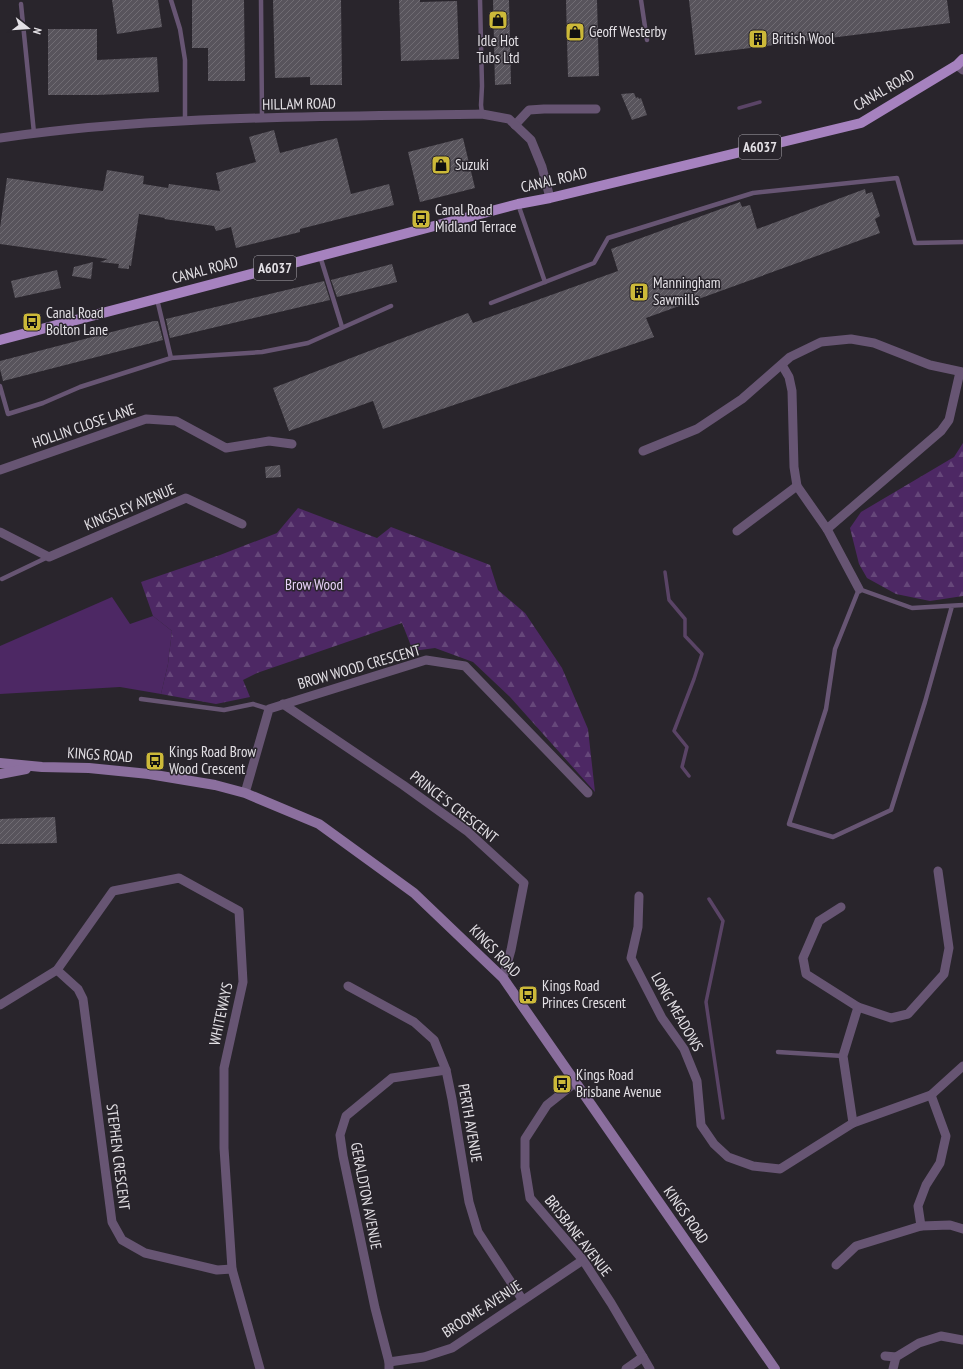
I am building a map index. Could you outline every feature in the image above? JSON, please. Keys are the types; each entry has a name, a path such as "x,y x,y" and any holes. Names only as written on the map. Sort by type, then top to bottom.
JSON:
{"main road":[{"name":"CANAL ROAD","path":"0,340 518,204 550,198 862,123 961,65"}],"street":[{"path":"515,125 529,110 596,109"},
{"name":"HILLAM ROAD","path":"0,138 185,121 482,114 509,119 531,140 542,167 550,198"},
{"path":"643,451 697,428 742,399 790,357 821,342 851,339 874,343 930,365 962,372 949,420 940,431 827,529"},
{"path":"782,365 788,377 792,391 794,468 798,486 827,529 859,589"},
{"name":"HOLLIN CLOSE LANE","path":"0,470 146,419 176,421 226,448 269,441 292,444"},
{"path":"737,531 798,486"},
{"name":"KINGSLEY AVENUE","path":"49,557 186,498 242,524"},
{"path":"0,532 49,557"},
{"name":"BROW WOOD CRESCENT","path":"269,709 426,660 465,666 588,793"},
{"name":"PRINCE'S CRESCENT","path":"283,704 403,785 467,831 524,883 511,950 503,978"},
{"path":"245,793 269,709"},
{"name":"KINGS ROAD","path":"0,763 42,767 89,768 149,774 245,793 319,824 414,893 503,978 775,1369"},
{"name":"KINGS ROAD","path":"0,774 42,767"},
{"path":"841,907 819,921 803,958 806,974 858,1007 891,1018 908,1014 944,974 949,948 938,871"},
{"name":"WHITEWAYS","path":"0,1005 57,970 113,891 179,878 239,911 243,982 224,1068 224,1148 232,1269 260,1369"},
{"name":"LONG MEADOWS","path":"639,896 638,927 631,958 662,1018 684,1049 697,1081 701,1125 714,1144 728,1157 753,1166 780,1169 853,1122 931,1095 963,1066"},
{"name":"STEPHEN CRESCENT","path":"57,970 78,989 83,999 112,1222 122,1240 145,1253 217,1270 232,1269"},
{"name":"PERTH AVENUE","path":"348,986 414,1022 434,1040 446,1070 469,1202 478,1232 522,1300"},
{"path":"853,1122 843,1056 858,1007"},
{"name":"GERALDTON AVENUE","path":"389,1365 375,1308 344,1164 340,1135 346,1116 392,1078 446,1070"},
{"name":"BRISBANE AVENUE","path":"576,1082 547,1105 525,1139 525,1166 530,1198 583,1260 611,1303 650,1369"},
{"path":"921,1226 918,1206 926,1185 940,1163 946,1136 931,1095"},
{"path":"836,1265 856,1246 921,1226 950,1225 963,1229"},
{"name":"BROOME AVENUE","path":"389,1365 424,1357 452,1348 583,1260"},
{"path":"885,1356 896,1357 919,1343 941,1336 963,1340"},
{"path":"626,1369 643,1357"},
{"path":"893,1369 896,1357"}],"lane":[{"path":"171,0 180,29 185,60 185,121"},
{"path":"261,0 262,118"},
{"path":"480,0 482,114"},
{"path":"641,0 647,40"},
{"path":"21,4 34,134"},
{"path":"491,303 594,263 608,238 753,193 897,178 915,243 963,242"},
{"path":"518,204 545,282"},
{"path":"320,256 342,327"},
{"path":"157,299 171,358"},
{"path":"0,386 8,414 43,403 80,386 171,358 262,352 308,343 391,306"},
{"name":"KINGSLEY AVENUE","path":"2,579 49,557"},
{"path":"952,606 925,702 891,810 833,837 789,824 826,709 835,649 859,589 912,608 963,605"},
{"path":"141,699 224,710 253,704 269,709"},
{"path":"778,1052 843,1056"}],"green space":[{"path":"963,443 963,596 930,601 896,594 867,578 859,564 850,528 861,512 954,457"},
{"name":"Brow Wood","path":"298,508 377,538 391,527 490,565 498,590 525,613 562,668 588,729 595,792 510,697 473,662 435,648 413,651 402,623 257,673 243,680 250,697 216,704 161,694 168,664 172,631 153,616 141,582 220,555 277,533"},
{"path":"112,597 130,624 153,616 172,631 168,664 161,694 120,687 0,694 0,646"}],"building":[{"path":"112,0 158,0 162,27 117,34"},
{"path":"192,0 244,0 245,81 208,81 208,48 192,48"},
{"path":"273,0 341,0 342,85 310,85 310,77 275,78"},
{"path":"399,0 420,0 420,2 457,1 459,59 401,61"},
{"path":"493,0 509,0 511,84 495,85"},
{"path":"566,0 597,0 599,76 568,77"},
{"name":"British Wool","path":"689,0 947,0 950,23 695,55"},
{"path":"48,29 97,29 97,60 157,57 159,92 97,95 48,95"},
{"path":"634,93 636,98 641,98 647,115 632,120 621,94"},
{"path":"274,130 280,153 337,138 351,194 389,184 394,205 300,229 300,232 236,248 231,227 216,231 214,226 139,214 131,266 129,265 129,269 118,268 119,264 100,262 108,259 0,244 0,228 7,178 103,191 107,170 144,176 143,184 168,188 169,184 220,191 216,173 256,162 249,137"},
{"path":"463,138 475,188 420,202 408,152"},
{"name":"Manningham Sawmills","path":"865,189 866,194 872,192 880,216 875,219 880,233 646,318 654,337 383,429 373,401 289,431 273,388 468,313 473,323 618,271 611,249 740,202 742,207 750,205 757,229"},
{"path":"93,262 91,279 72,276 74,267"},
{"path":"392,264 397,282 337,297 331,280"},
{"path":"57,270 61,288 15,298 11,281"},
{"path":"324,281 330,300 170,338 166,319"},
{"path":"158,321 163,340 3,381 0,361"},
{"path":"280,465 281,477 266,478 265,467"},
{"path":"55,817 57,843 0,844 0,819"}],"waterway":[{"path":"739,108 760,102"},
{"path":"665,572 669,600 685,619 685,636 702,654 674,731 687,747 682,767 689,776"},
{"path":"709,899 723,921 706,1002 723,1118"}],"place":[{"name":"Idle Hot Tubs Ltd","path":"498,20"},
{"name":"Geoff Westerby","path":"575,32"},
{"name":"British Wool","path":"758,39"},
{"name":"Suzuki","path":"441,165"},
{"name":"Canal Road Midland Terrace","path":"421,219"},
{"name":"Manningham Sawmills","path":"639,292"},
{"name":"Canal Road Bolton Lane","path":"32,322"},
{"name":"Kings Road Brow Wood Crescent","path":"155,761"},
{"name":"Kings Road Princes Crescent","path":"528,995"},
{"name":"Kings Road Brisbane Avenue","path":"562,1084"}]}
